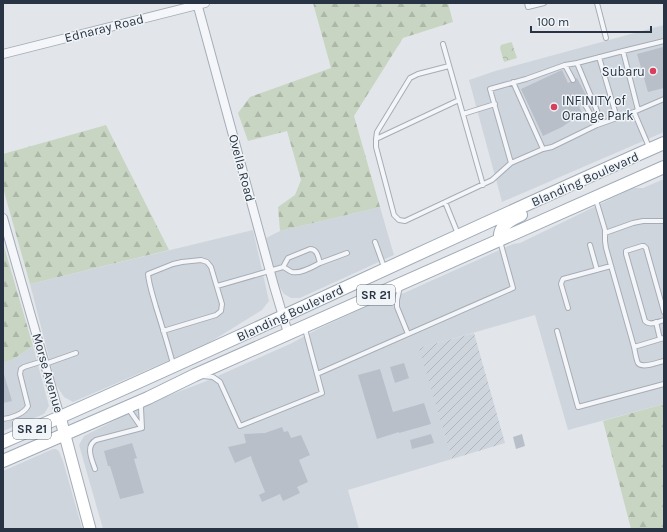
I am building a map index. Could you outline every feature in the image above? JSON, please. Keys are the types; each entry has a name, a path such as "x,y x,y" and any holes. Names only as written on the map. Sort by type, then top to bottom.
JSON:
{"main road":[{"name":"Blanding Boulevard","path":"3,442 664,143"},
{"name":"Blanding Boulevard","path":"3,461 664,167"},
{"path":"500,240 500,231 511,220 576,190 595,174"},
{"path":"145,399 158,384 170,377 173,366"}],"street":[{"name":"Ednaray Road","path":"3,54 200,4"},
{"name":"Ovella Road","path":"200,4 288,333"},
{"name":"Morse Avenue","path":"3,218 65,434 90,529"}],"lane":[{"path":"527,3 528,7 544,3"},
{"path":"597,3 606,38"},
{"path":"512,163 490,89 526,79 565,65 664,41"},
{"path":"443,44 483,184"},
{"path":"623,52 636,111 650,149"},
{"path":"599,57 617,118"},
{"path":"577,63 602,123"},
{"path":"565,65 573,80"},
{"path":"449,66 418,74 410,78 377,132 376,147 394,215 399,220 405,221 492,180 512,163 543,149 552,147 597,125 664,99"},
{"path":"513,82 543,149"},
{"path":"581,98 597,125"},
{"path":"376,139 459,100"},
{"path":"463,114 495,104"},
{"path":"595,198 605,226 605,244 638,363 641,366 645,366 664,361"},
{"path":"445,202 459,236"},
{"path":"605,233 633,223 643,221 664,221"},
{"path":"317,374 513,288 500,240"},
{"path":"374,242 385,270"},
{"path":"590,244 597,270"},
{"path":"664,312 646,248 642,246 626,251 645,321 647,324 650,324 664,320"},
{"path":"283,267 288,258 310,249 314,249 316,251 320,263"},
{"path":"217,286 283,267 291,272 306,270 347,253"},
{"path":"163,331 216,314 221,311 222,304 217,286 211,267 207,262 200,260 177,263 148,274 163,331 173,366"},
{"path":"568,308 561,284 563,279 611,266"},
{"path":"401,284 397,307 408,334"},
{"path":"634,347 662,339 656,322"},
{"path":"195,375 213,377 220,382 240,426 322,393 304,326"},
{"path":"557,331 578,407 664,384"},
{"path":"3,419 17,415 27,409 28,406 20,374 22,369 76,353"},
{"path":"142,428 142,408 145,399"},
{"path":"125,408 130,411 142,428"},
{"path":"95,469 90,448 90,445 93,442 142,428"}],"shaded area":[{"path":"664,25 664,132 502,202 469,80 495,71"},
{"path":"664,179 664,404 568,430 535,315 420,348 452,459 348,490 359,529 103,529 79,445 84,436 149,403 204,382 290,344 318,329 389,296 404,293 513,244 520,243 633,188 643,188"},
{"path":"380,207 394,255 300,298 291,298 284,294 277,283 266,238 280,231"},
{"path":"253,230 269,301 262,310 207,344 73,402 64,397 56,385 30,284"},
{"path":"474,333 505,443 452,459 419,348"},
{"path":"33,346 49,406 44,414 3,431 3,362 12,360"},
{"path":"53,449 59,451 63,461 82,528 3,529 3,471"}],"green space":[{"path":"313,3 448,3 453,22 403,38 354,116 380,207 280,231 278,207 295,195 301,180 287,131 248,141 238,113 250,97 331,68"},
{"path":"511,42 517,58 504,62 500,48 501,45"},
{"path":"106,125 169,250 30,284 3,188 3,154"},
{"path":"3,243 33,346 12,360 3,362"},
{"path":"664,404 664,529 631,529 603,421"}],"building":[{"name":"Subaru","path":"663,47 664,88 648,92 637,54"},
{"name":"INFINITY of Orange Park","path":"562,70 568,83 577,78 586,95 576,100 582,113 562,127 543,136 521,89"},
{"path":"404,363 409,378 395,383 390,367"},
{"path":"380,369 393,412 424,403 431,424 377,439 358,375"},
{"path":"3,371 12,401 3,403"},
{"path":"282,427 284,432 288,431 291,438 301,435 310,455 299,460 308,482 297,487 300,493 283,501 280,494 262,502 259,495 265,492 251,456 235,463 228,447 246,443 244,434 265,433"},
{"path":"431,434 434,443 412,449 410,440"},
{"path":"522,434 525,446 516,449 513,437"},
{"path":"132,443 137,458 134,459 144,493 120,499 104,451"}],"place":[{"name":"Subaru","path":"653,71"},
{"name":"INFINITY of Orange Park","path":"554,107"}]}
